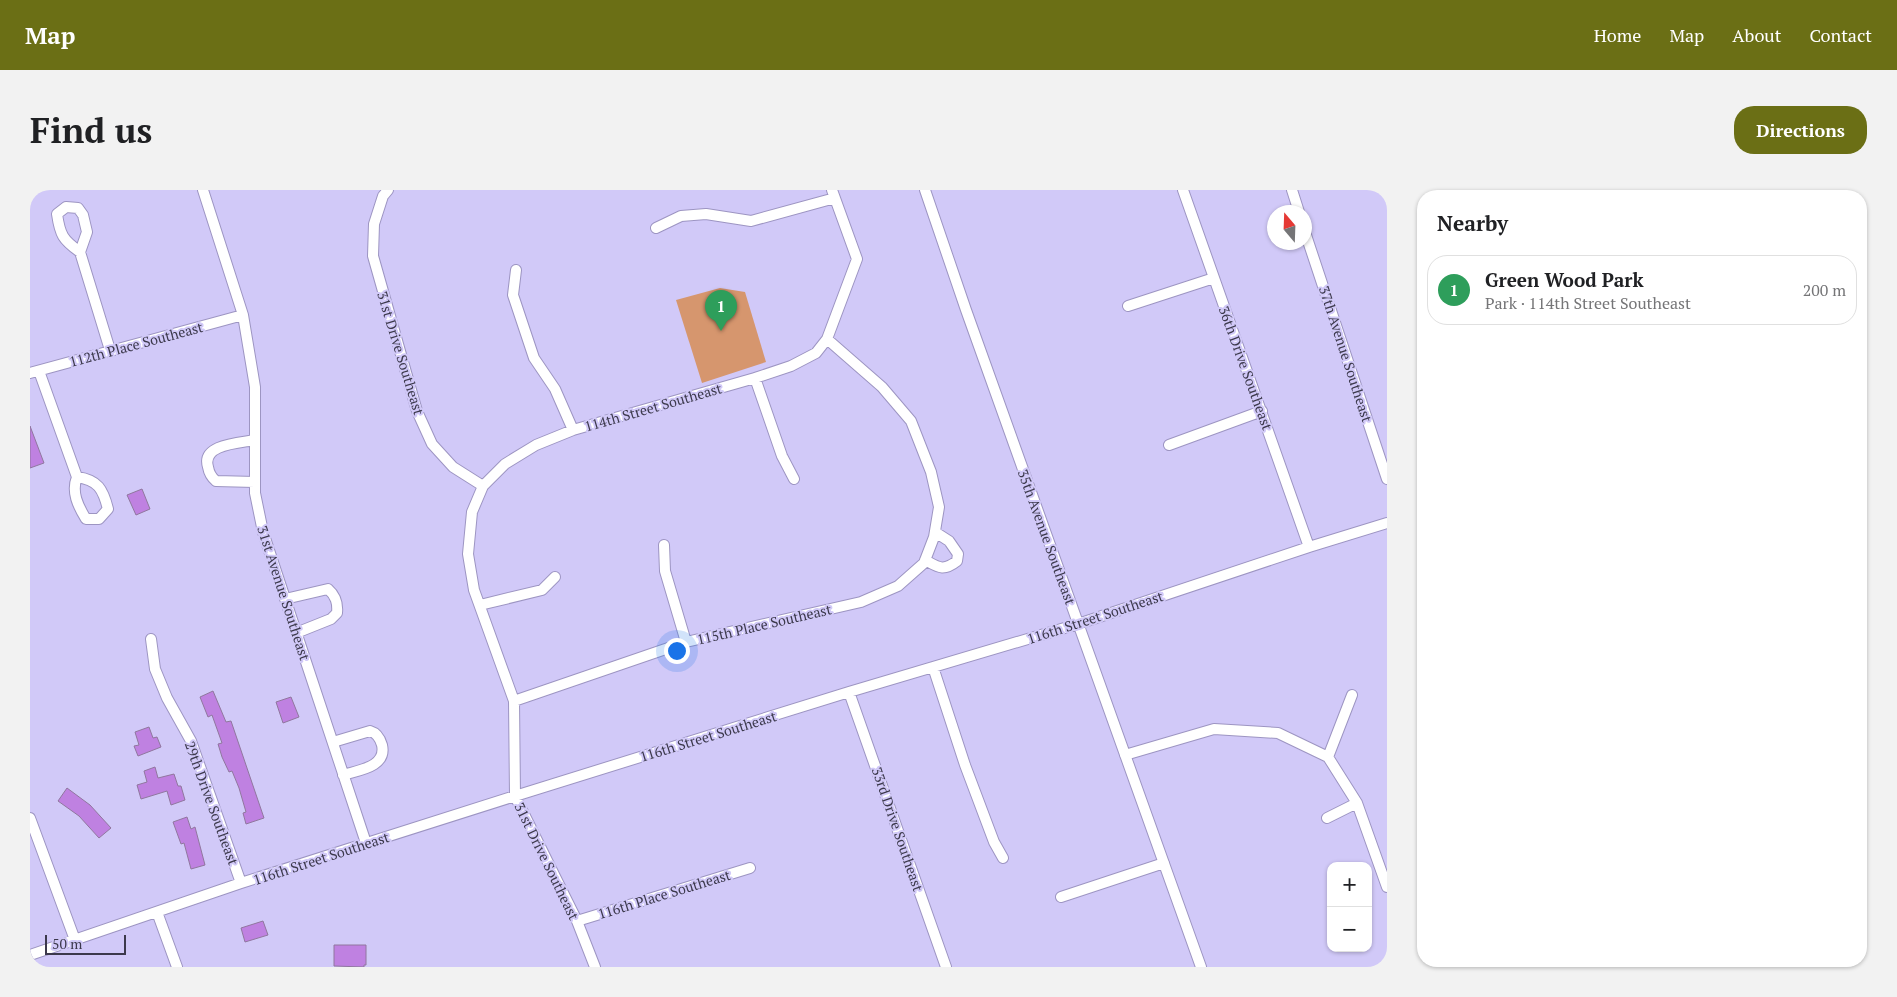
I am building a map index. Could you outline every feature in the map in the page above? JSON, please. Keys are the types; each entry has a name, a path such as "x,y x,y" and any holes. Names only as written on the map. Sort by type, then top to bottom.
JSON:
{"street":[{"name":"31st Avenue Southeast","path":"203,190 243,315 255,387 255,482 263,532 366,843"},
{"name":"35th Avenue Southeast","path":"925,190 969,320 1201,967"},
{"name":"36th Drive Southeast","path":"1183,190 1262,411 1308,547"},
{"path":"1292,190 1297,205"},
{"name":"31st Drive Southeast","path":"385,193 374,224 373,256 417,411 432,444 453,467 483,486 472,512 468,554 474,590 514,701 515,796 577,920 595,967"},
{"path":"656,228 681,216 706,214 751,221 834,194 857,259 827,339"},
{"name":"37th Avenue Southeast","path":"1311,250 1387,479"},
{"path":"80,252 110,350"},
{"path":"516,270 513,295 534,358 555,389 573,430"},
{"path":"1128,306 1214,278"},
{"name":"112th Place Southeast","path":"34,372 243,315"},
{"name":"114th Street Southeast","path":"483,486 505,464 536,445 573,430 791,366 816,353 827,339"},
{"name":"115th Place Southeast","path":"514,701 686,642 861,602 898,586 925,560 935,535 939,507 931,472 912,421 882,387 827,339"},
{"path":"34,372 77,477"},
{"path":"755,378 782,456 794,480"},
{"path":"1169,445 1262,411"},
{"path":"255,440 230,444 214,450 206,461 209,472 216,480 255,482"},
{"name":"116th Street Southeast","path":"30,955 366,843 849,692 1078,624 1308,547 1387,523"},
{"path":"925,560 941,568 950,567 957,561 958,554 949,541 935,535"},
{"path":"664,545 665,571 686,642"},
{"path":"480,606 542,590 555,577"},
{"path":"285,599 328,589 336,598 337,613 331,619 296,633"},
{"name":"29th Drive Southeast","path":"151,640 155,669 167,698 191,741 242,883"},
{"path":"933,667 956,741 994,842 1003,858"},
{"name":"33rd Drive Southeast","path":"849,692 946,967"},
{"path":"1328,757 1352,695"},
{"path":"1125,755 1214,729 1278,734 1328,757 1357,803 1383,863 1387,887"},
{"path":"333,742 370,731 376,734 381,743 383,751 379,761 344,775"},
{"path":"1327,818 1357,803"},
{"path":"30,818 74,940"},
{"path":"1061,897 1164,863"},
{"name":"116th Place Southeast","path":"577,920 750,868"},
{"path":"157,912 176,967"}],"shaded area":[{"path":"720,288 745,292 766,362 702,383 676,300"}],"building":[{"path":"30,426 44,463 30,468"},
{"path":"142,489 150,509 136,515 127,495"},
{"path":"213,691 226,722 231,721 264,818 246,824 243,813 246,812 239,788 232,771 229,772 222,757 218,744 222,743 212,715 208,717 200,697"},
{"path":"291,697 299,717 283,723 276,702"},
{"path":"149,727 153,738 157,737 161,747 138,756 134,746 139,745 135,732"},
{"path":"155,767 158,778 174,774 178,786 181,786 185,800 171,805 167,791 141,799 137,785 147,782 144,771"},
{"path":"67,788 90,805 111,828 99,838 79,816 58,801"},
{"path":"187,817 191,829 195,827 205,865 191,869 184,843 181,844 173,822"},
{"path":"263,921 268,935 245,942 241,928"},
{"path":"334,945 366,945 366,965 364,967 334,966"}],"place":[{"name":"Green Wood Park","path":"721,331"}]}
